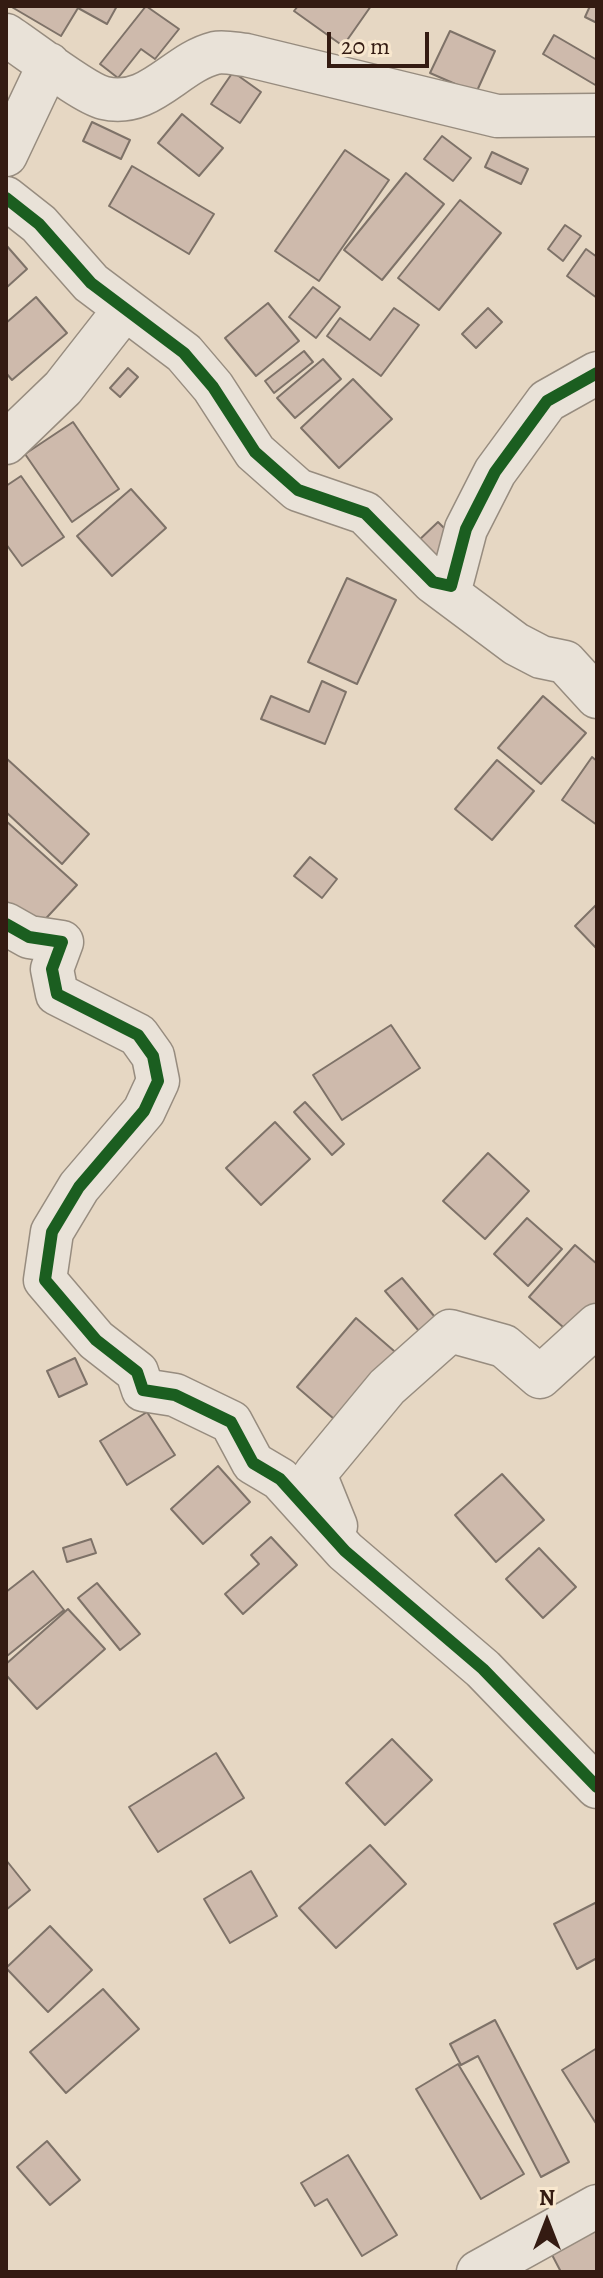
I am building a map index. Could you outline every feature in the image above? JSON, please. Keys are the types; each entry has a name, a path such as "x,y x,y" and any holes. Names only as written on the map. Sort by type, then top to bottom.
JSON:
{"street":[{"path":"6,35 101,98 120,100 147,94 196,62 217,53 246,55 497,116 597,115"},
{"path":"6,155 49,64"},
{"path":"6,198 39,224 91,283 184,353 213,387 255,452 298,490 365,513 433,582 516,644 541,657 565,662 597,697"},
{"path":"6,443 63,388 124,310"},
{"path":"433,582 451,586 466,529 495,472 547,401 597,373"},
{"path":"6,924 29,937 62,942 52,969 57,994 138,1035 153,1056 158,1081 144,1111 79,1187 52,1232 45,1280 96,1340 137,1372 143,1390 175,1395 231,1422 253,1463 280,1479 345,1551 483,1669 597,1787"},
{"path":"345,1551 315,1474 387,1387 450,1331 504,1346 540,1377 597,1325"},
{"path":"478,2272 597,2206"}],"building":[{"path":"10,6 117,6 107,24 78,8 61,36"},
{"path":"146,6 179,29 155,59 141,49 118,78 100,64"},
{"path":"298,6 371,6 343,46 294,11"},
{"path":"590,6 597,6 597,23 585,17"},
{"path":"450,31 495,51 476,93 430,73"},
{"path":"554,35 597,60 597,86 543,54"},
{"path":"233,72 261,92 240,123 211,104"},
{"path":"182,114 223,148 199,176 158,143"},
{"path":"92,122 130,140 121,159 83,141"},
{"path":"442,136 471,158 453,181 424,159"},
{"path":"345,150 389,180 319,281 275,251"},
{"path":"492,152 528,169 521,184 485,167"},
{"path":"132,166 214,214 189,254 109,206"},
{"path":"406,173 444,204 382,280 344,250"},
{"path":"460,200 501,233 439,310 398,278"},
{"path":"565,225 581,236 563,261 548,249"},
{"path":"6,245 27,269 6,288"},
{"path":"586,249 597,257 597,298 567,276"},
{"path":"313,287 340,307 316,338 289,317"},
{"path":"36,297 67,333 12,380 6,373 6,323"},
{"path":"268,303 299,341 256,376 225,338"},
{"path":"394,308 419,325 381,376 327,336 340,318 370,340"},
{"path":"488,308 502,322 476,348 462,334"},
{"path":"304,351 313,362 274,393 265,381"},
{"path":"323,359 341,379 295,418 277,398"},
{"path":"128,368 138,377 120,397 110,388"},
{"path":"353,379 392,419 339,468 301,428"},
{"path":"73,422 119,489 72,522 25,454"},
{"path":"21,476 64,537 22,566 6,544 6,486"},
{"path":"131,489 166,528 112,576 77,536"},
{"path":"438,522 455,539 434,559 417,542"},
{"path":"347,578 396,600 357,684 308,662"},
{"path":"322,681 346,692 325,744 261,719 271,696 309,712"},
{"path":"543,696 586,733 541,784 498,748"},
{"path":"592,757 597,761 597,825 562,800"},
{"path":"6,758 89,834 62,864 6,812"},
{"path":"497,760 534,791 492,840 455,809"},
{"path":"6,821 77,885 37,928 6,901"},
{"path":"310,857 337,879 322,898 294,876"},
{"path":"597,904 597,949 575,926"},
{"path":"391,1025 420,1068 342,1120 313,1075"},
{"path":"305,1102 344,1144 332,1155 294,1112"},
{"path":"275,1122 310,1159 261,1205 226,1168"},
{"path":"488,1153 529,1191 485,1239 443,1201"},
{"path":"527,1218 562,1249 528,1286 494,1254"},
{"path":"575,1245 597,1264 597,1306 572,1335 529,1297"},
{"path":"402,1278 440,1323 424,1337 385,1291"},
{"path":"356,1318 401,1357 341,1425 297,1387"},
{"path":"75,1358 87,1384 59,1397 47,1371"},
{"path":"147,1412 175,1455 127,1485 100,1441"},
{"path":"218,1466 250,1502 203,1544 171,1509"},
{"path":"502,1474 544,1520 496,1562 455,1515"},
{"path":"271,1537 297,1565 243,1614 225,1594 259,1564 251,1555"},
{"path":"91,1539 96,1553 67,1562 63,1548"},
{"path":"539,1548 576,1587 543,1618 506,1579"},
{"path":"33,1571 64,1610 7,1656 6,1592"},
{"path":"97,1583 140,1634 120,1650 78,1598"},
{"path":"68,1609 105,1649 37,1709 6,1675 6,1664"},
{"path":"392,1739 432,1780 385,1825 346,1783"},
{"path":"216,1753 244,1798 158,1852 129,1807"},
{"path":"370,1845 406,1884 336,1948 299,1908"},
{"path":"6,1860 30,1890 6,1910"},
{"path":"251,1871 277,1916 230,1943 204,1899"},
{"path":"597,1902 597,1958 577,1969 554,1924"},
{"path":"50,1926 92,1970 48,2012 6,1968"},
{"path":"103,1989 139,2029 66,2093 30,2052"},
{"path":"495,2020 569,2162 541,2177 478,2056 461,2065 450,2044"},
{"path":"597,2048 597,2125 562,2070"},
{"path":"458,2064 524,2174 481,2199 416,2089"},
{"path":"47,2141 80,2180 50,2205 17,2167"},
{"path":"348,2155 397,2235 362,2256 327,2199 315,2206 301,2183"},
{"path":"597,2228 597,2272 561,2272 550,2251"}],"cycle path":[{"path":"6,198 39,224 91,283 184,353 213,387 255,452 298,490 365,513 433,582 451,586 466,529 495,472 547,401 597,373"},
{"path":"6,924 29,937 62,942 52,969 57,994 138,1035 153,1056 158,1081 144,1111 79,1187 52,1232 45,1280 96,1340 137,1372 143,1390 175,1395 231,1422 253,1463 280,1479 345,1551 483,1669 597,1787"}]}
